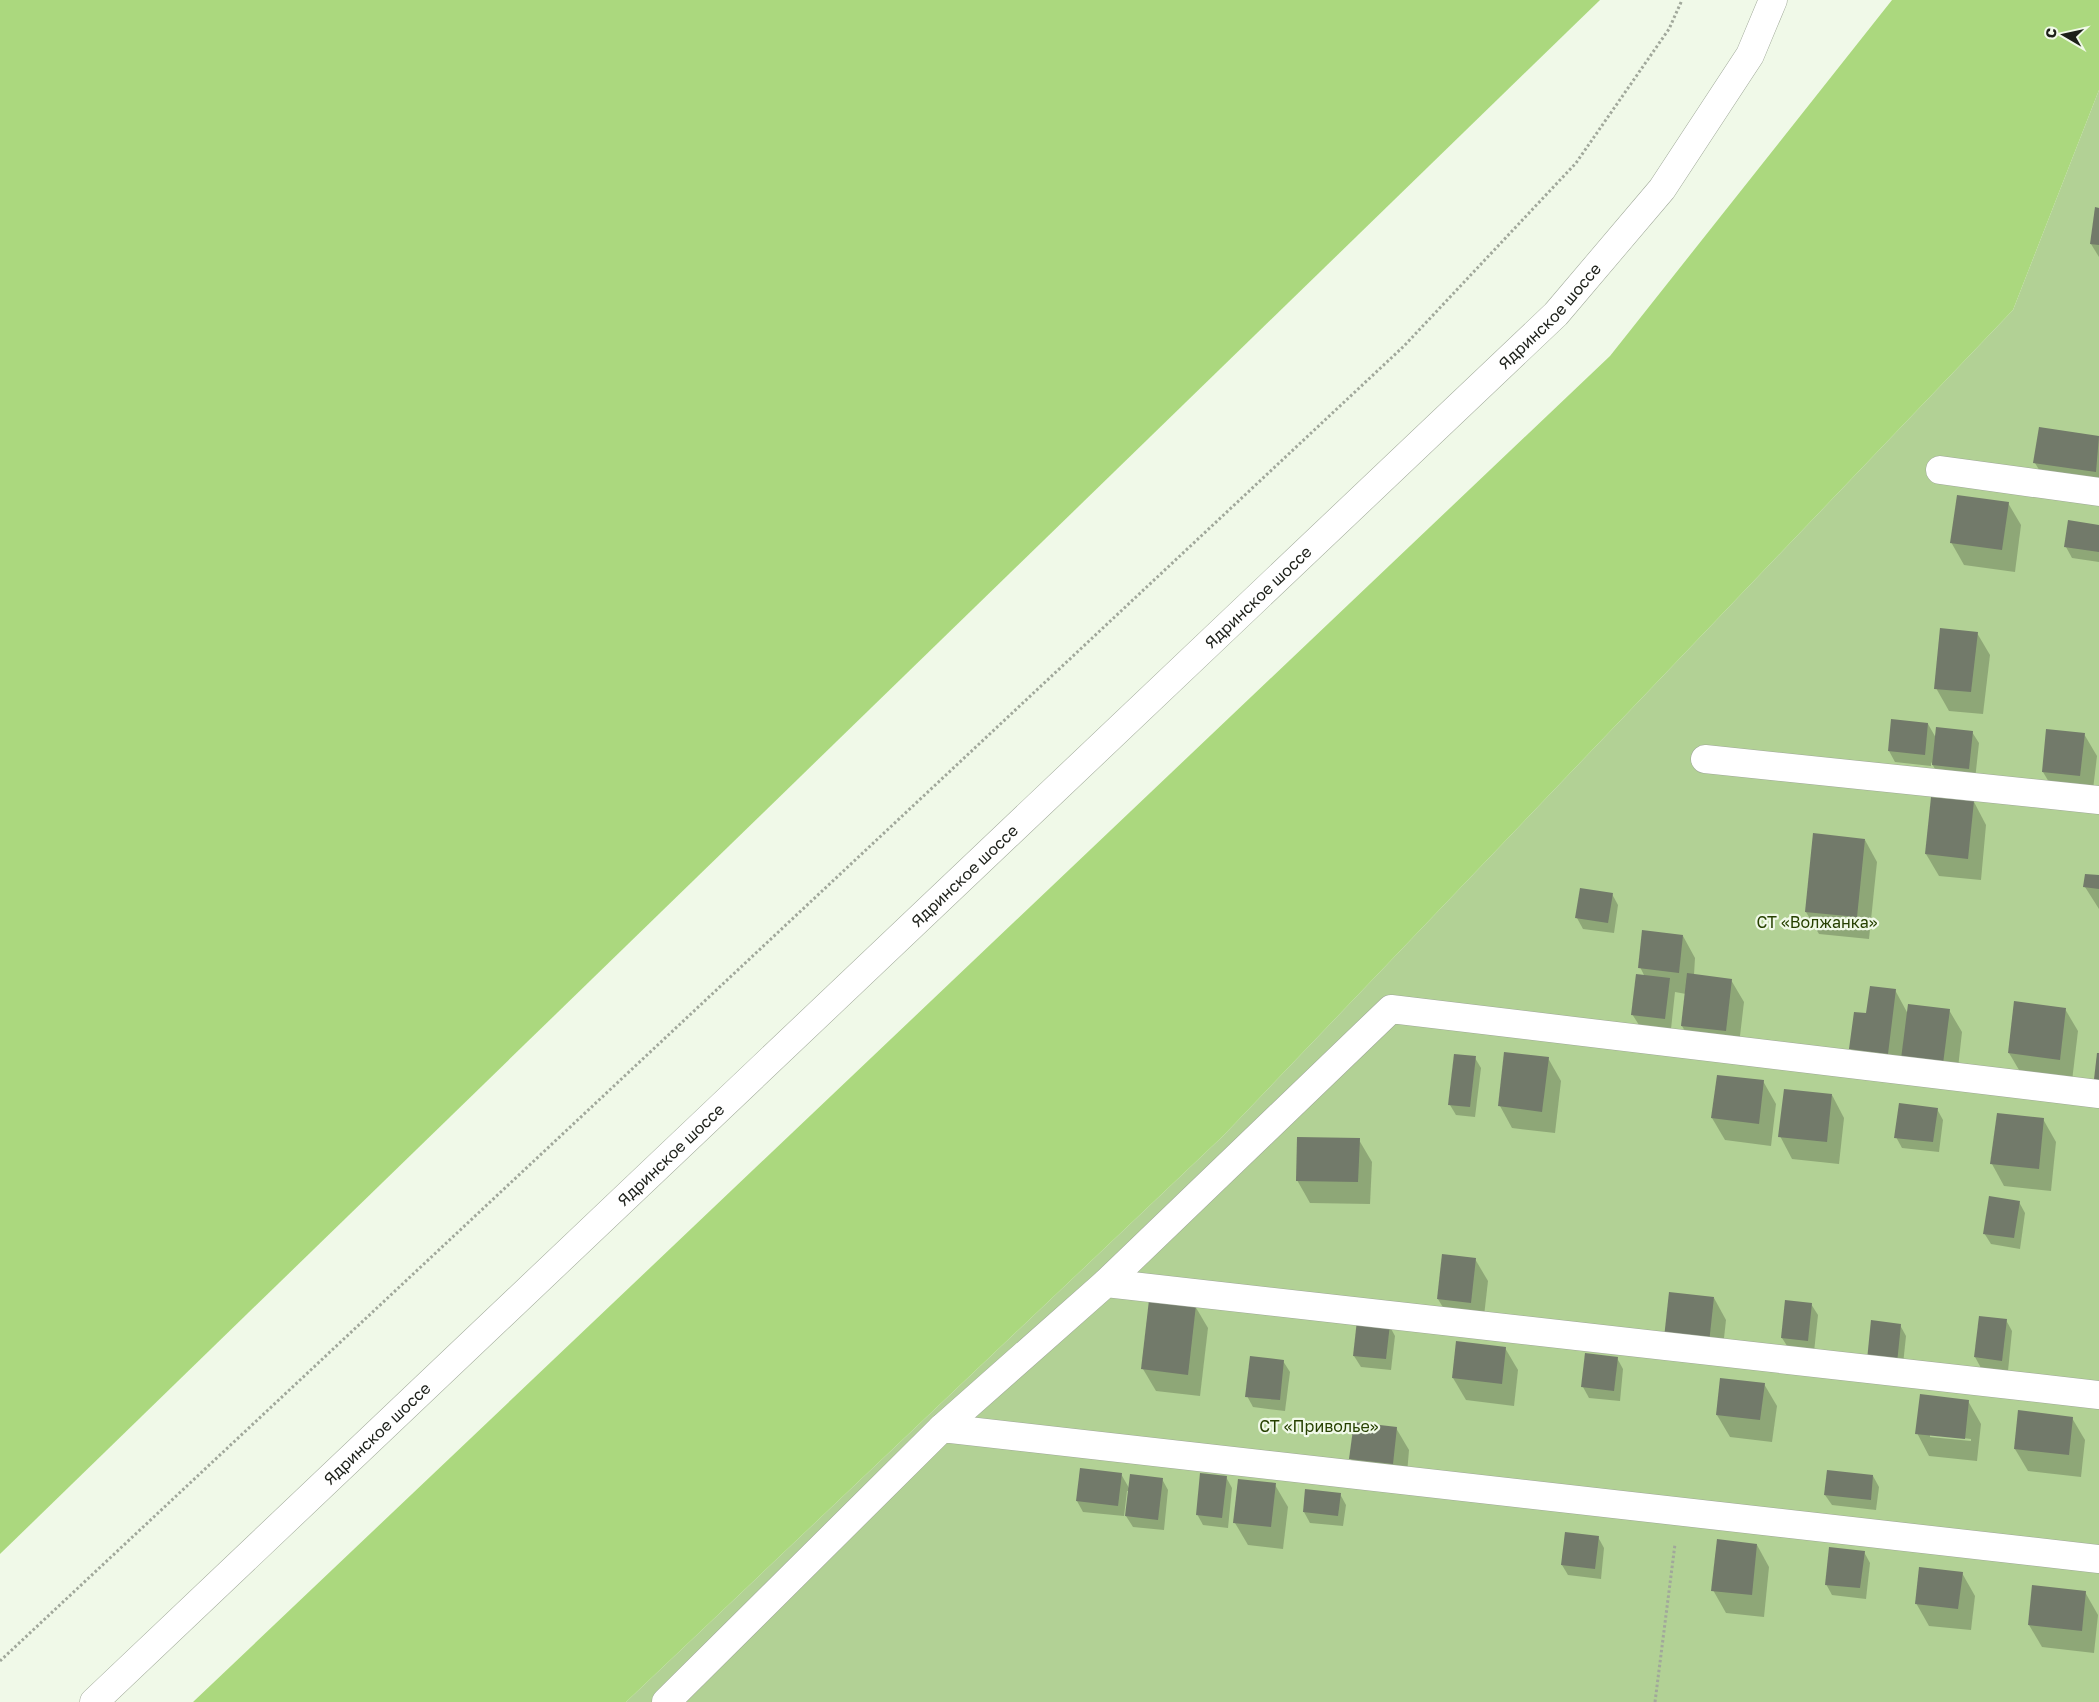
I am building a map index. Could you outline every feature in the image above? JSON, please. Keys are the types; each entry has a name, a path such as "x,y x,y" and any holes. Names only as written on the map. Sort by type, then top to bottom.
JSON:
{"main road":[{"name":"Ядринское шоссе","path":"94,1702 1556,314 1662,189 1750,55 1773,0"},
{"path":"1940,470 2099,492"},
{"path":"1705,759 2099,800"},
{"path":"666,1702 942,1428 1106,1283 1391,1009 2099,1094"},
{"path":"1106,1283 2099,1395"},
{"path":"942,1428 2099,1559"}],"path":[{"path":"0,1661 1404,346 1576,163 1669,29 1682,0"},
{"path":"1655,1702 1679,1512"}],"green space":[{"path":"0,0 1600,0 0,1554"},
{"path":"1892,0 2099,0 2099,90 2013,310 1223,1136 626,1702 193,1702 1610,356"},
{"path":"2099,90 2099,1702 626,1702 1223,1136 2013,310"}],"building":[{"path":"2095,207 2099,208 2099,245 2090,244"},
{"path":"2039,427 2099,436 2096,472 2033,463"},
{"path":"1957,495 2009,502 2002,550 1950,543"},
{"path":"2068,520 2099,525 2099,552 2064,547"},
{"path":"1940,628 1978,632 1971,692 1934,689"},
{"path":"1891,719 1928,723 1925,755 1888,751"},
{"path":"1936,727 1973,731 1969,769 1932,765"},
{"path":"2046,729 2085,733 2080,776 2042,772"},
{"path":"1931,797 1974,801 1968,859 1925,854"},
{"path":"1813,833 1865,839 1857,917 1805,912"},
{"path":"2085,874 2099,875 2099,889 2083,887"},
{"path":"1580,888 1613,893 1608,923 1575,918"},
{"path":"1642,930 1683,935 1679,973 1638,968"},
{"path":"1687,973 1732,979 1726,1031 1681,1026"},
{"path":"1636,974 1670,978 1665,1019 1631,1015"},
{"path":"1870,986 1896,989 1888,1054 1849,1049 1854,1012 1866,1013"},
{"path":"2014,1001 2066,1008 2060,1060 2008,1053"},
{"path":"1908,1004 1950,1009 1943,1064 1901,1059"},
{"path":"1504,1052 1549,1057 1542,1112 1498,1106"},
{"path":"2097,1053 2099,1053 2099,1089 2093,1088"},
{"path":"1454,1054 1476,1056 1470,1107 1448,1105"},
{"path":"1717,1075 1764,1080 1759,1124 1711,1118"},
{"path":"1784,1089 1832,1094 1827,1142 1778,1137"},
{"path":"1899,1103 1938,1108 1933,1142 1894,1138"},
{"path":"1997,1113 2044,1118 2039,1169 1990,1164"},
{"path":"1297,1137 1360,1138 1358,1182 1296,1181"},
{"path":"1989,1196 2020,1201 2014,1238 1983,1234"},
{"path":"1442,1254 1476,1258 1471,1303 1437,1299"},
{"path":"1669,1292 1714,1297 1709,1343 1664,1338"},
{"path":"1149,1300 1196,1305 1188,1375 1141,1369"},
{"path":"1785,1300 1812,1303 1808,1341 1781,1338"},
{"path":"1979,1316 2007,1319 2002,1361 1974,1357"},
{"path":"1357,1320 1390,1324 1386,1359 1353,1356"},
{"path":"1871,1320 1901,1324 1897,1363 1867,1360"},
{"path":"1456,1341 1506,1347 1502,1384 1452,1378"},
{"path":"1585,1353 1618,1357 1614,1391 1581,1387"},
{"path":"1250,1356 1284,1360 1280,1400 1245,1397"},
{"path":"1720,1378 1765,1383 1760,1420 1716,1415"},
{"path":"1920,1394 1969,1400 1965,1439 1915,1434"},
{"path":"2018,1410 2073,1417 2069,1455 2014,1449"},
{"path":"1354,1422 1397,1427 1393,1464 1349,1459"},
{"path":"1080,1468 1122,1473 1118,1506 1076,1501"},
{"path":"1827,1470 1873,1475 1871,1500 1824,1495"},
{"path":"1200,1473 1227,1476 1222,1518 1196,1515"},
{"path":"1130,1474 1163,1478 1158,1520 1125,1516"},
{"path":"1238,1479 1276,1483 1271,1527 1233,1523"},
{"path":"1305,1489 1341,1493 1338,1516 1303,1512"},
{"path":"1565,1532 1599,1536 1595,1569 1561,1565"},
{"path":"1717,1539 1757,1544 1752,1595 1711,1591"},
{"path":"1829,1547 1865,1551 1860,1588 1825,1585"},
{"path":"1919,1567 1963,1572 1958,1609 1915,1604"},
{"path":"2032,1585 2086,1591 2082,1631 2028,1625"}],"park label":[{"name":"СТ «Волжанка»","path":"1817,922"},
{"name":"СТ «Приволье»","path":"1319,1426"}]}
